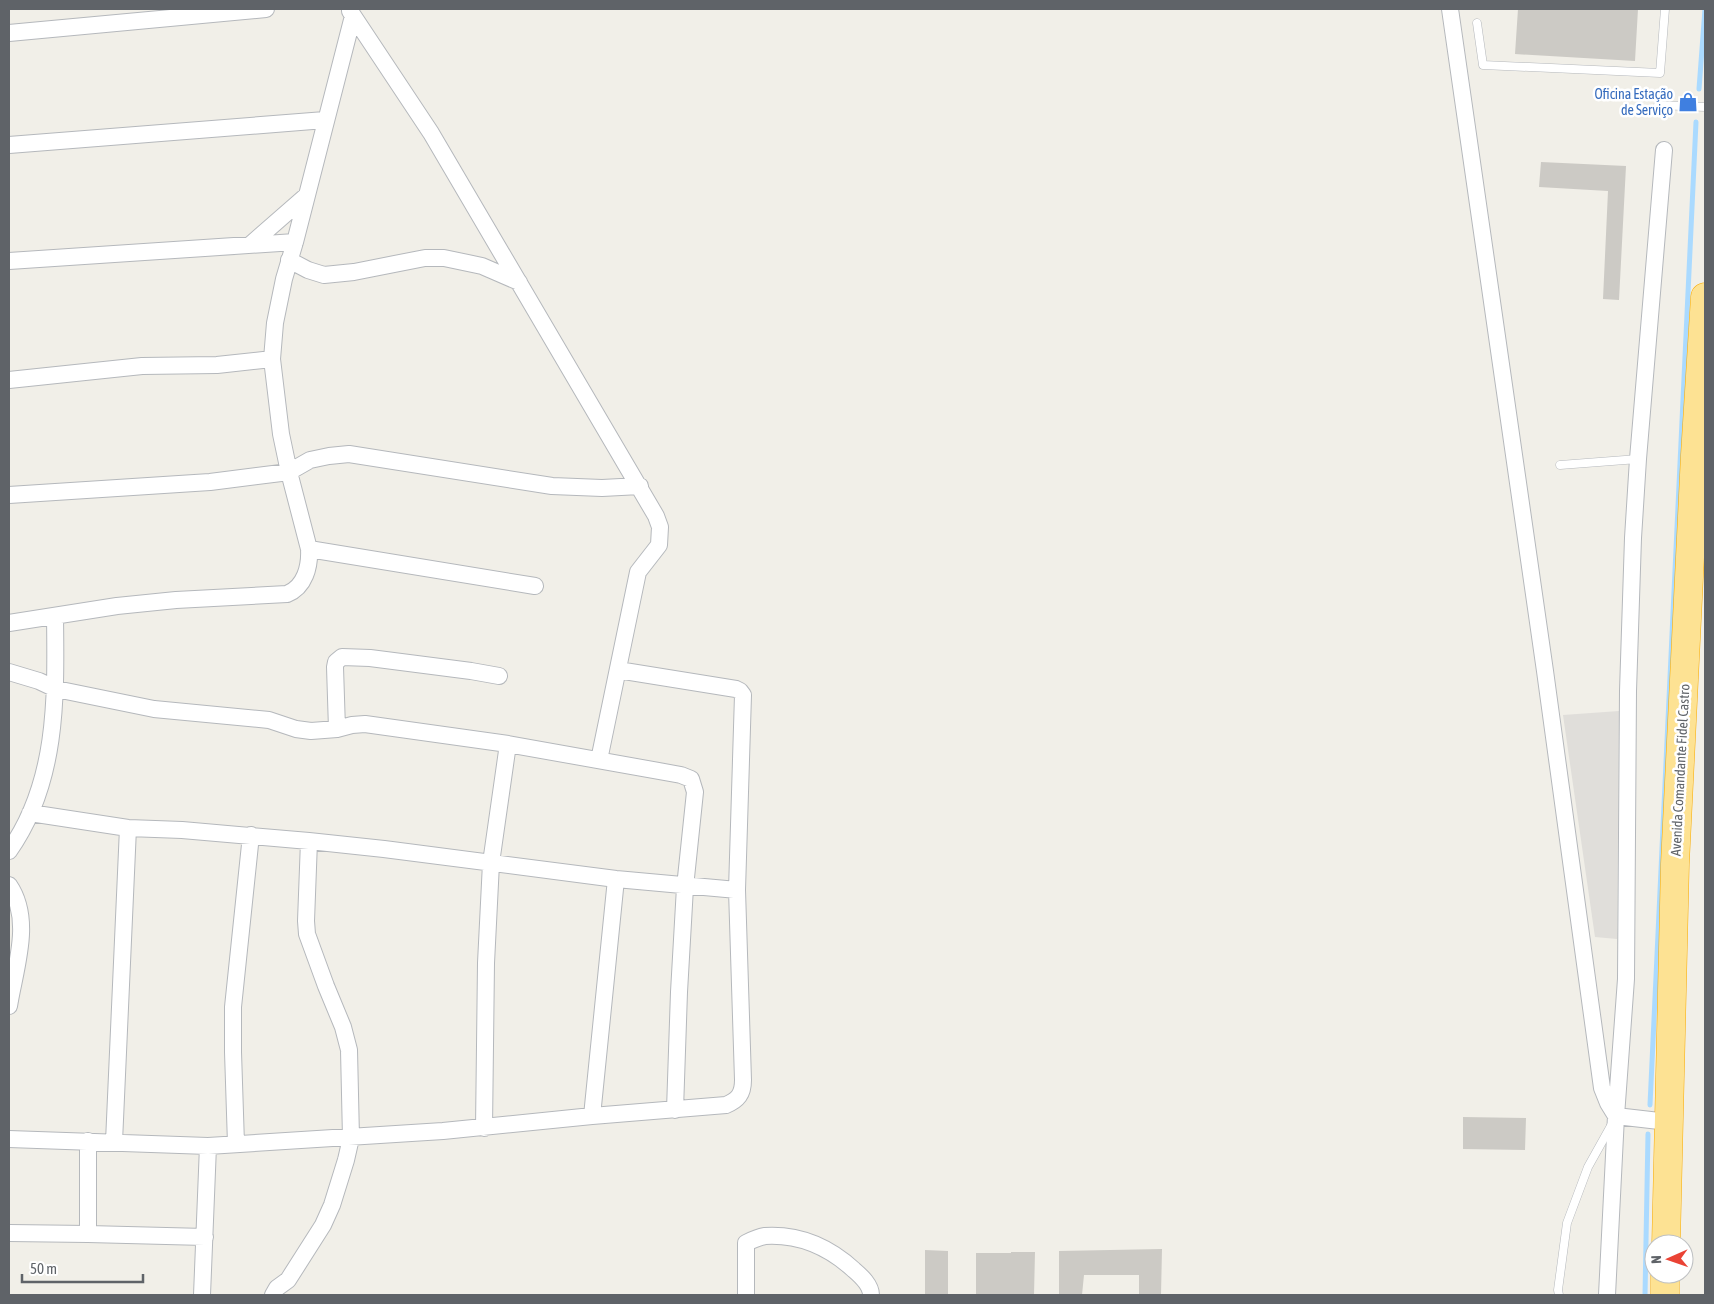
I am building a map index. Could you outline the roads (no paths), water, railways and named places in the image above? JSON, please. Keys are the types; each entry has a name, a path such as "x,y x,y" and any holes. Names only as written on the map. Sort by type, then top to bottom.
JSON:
{"highway":[{"name":"Avenida Comandante Fidel Castro","path":"1666,1234 1675,864 1705,296"}],"street":[{"path":"9,33 266,9"},
{"path":"1450,9 1546,671 1600,1079 1608,1103 1616,1116"},
{"path":"9,624 117,606 176,600 287,594 294,592 303,581 310,560 310,549 288,472 278,410 272,359 275,322 351,12"},
{"path":"351,12 431,133 640,486 660,527 659,545 638,572 599,760"},
{"path":"9,145 326,120"},
{"path":"1607,1295 1616,1116 1626,979 1628,691 1633,538 1664,150"},
{"path":"250,245 306,196"},
{"path":"9,261 295,242"},
{"path":"289,260 308,270 324,275 354,272 425,258 444,258 482,266 519,282"},
{"path":"9,380 142,366 217,365 272,359"},
{"path":"9,495 210,482 288,472 310,460 349,454 552,486 602,488 640,486"},
{"path":"310,549 534,586"},
{"path":"9,851 14,835 30,813 39,793 47,766 56,689 55,616"},
{"path":"337,729 335,667 336,662 342,657 370,658 499,676"},
{"path":"9,1139 208,1146 484,1128 592,1116 726,1105 734,1102 743,1089 737,890 743,695 740,691 731,688 618,670"},
{"path":"9,672 39,681 56,689 154,709 269,720 296,729 311,731 365,724 508,744 681,775 691,779 694,785 694,802 685,887 675,1110"},
{"path":"484,1128 486,963 491,864 508,744"},
{"path":"30,813 128,828 251,835 384,849 685,887 737,890"},
{"path":"114,1142 128,828"},
{"path":"236,1144 233,1007 251,835"},
{"path":"273,1295 288,1280 323,1225 332,1206 351,1138 349,1050 347,1040 315,957 306,927 309,841"},
{"path":"592,1116 616,879"},
{"path":"9,885 20,909 21,930 9,1006"},
{"path":"1616,1116 1668,1122"},
{"path":"88,1142 88,1234"},
{"path":"202,1295 208,1146"},
{"path":"9,1233 205,1237"},
{"path":"746,1295 746,1243 763,1236 802,1239 819,1245 850,1266 862,1277 872,1292 871,1295"}],"lane":[{"path":"1477,23 1483,65 1660,73 1665,9"},
{"path":"1658,104 1705,107"},
{"path":"1560,465 1638,459"},
{"path":"1559,1295 1558,1290 1567,1223 1588,1167 1616,1116"}],"waterway":[{"path":"1699,89 1705,9"},
{"path":"1650,1105 1696,122"},
{"path":"1645,1295 1648,1134"}],"place":[{"name":"Oficina Estação de Serviço","path":"1688,102"}]}
